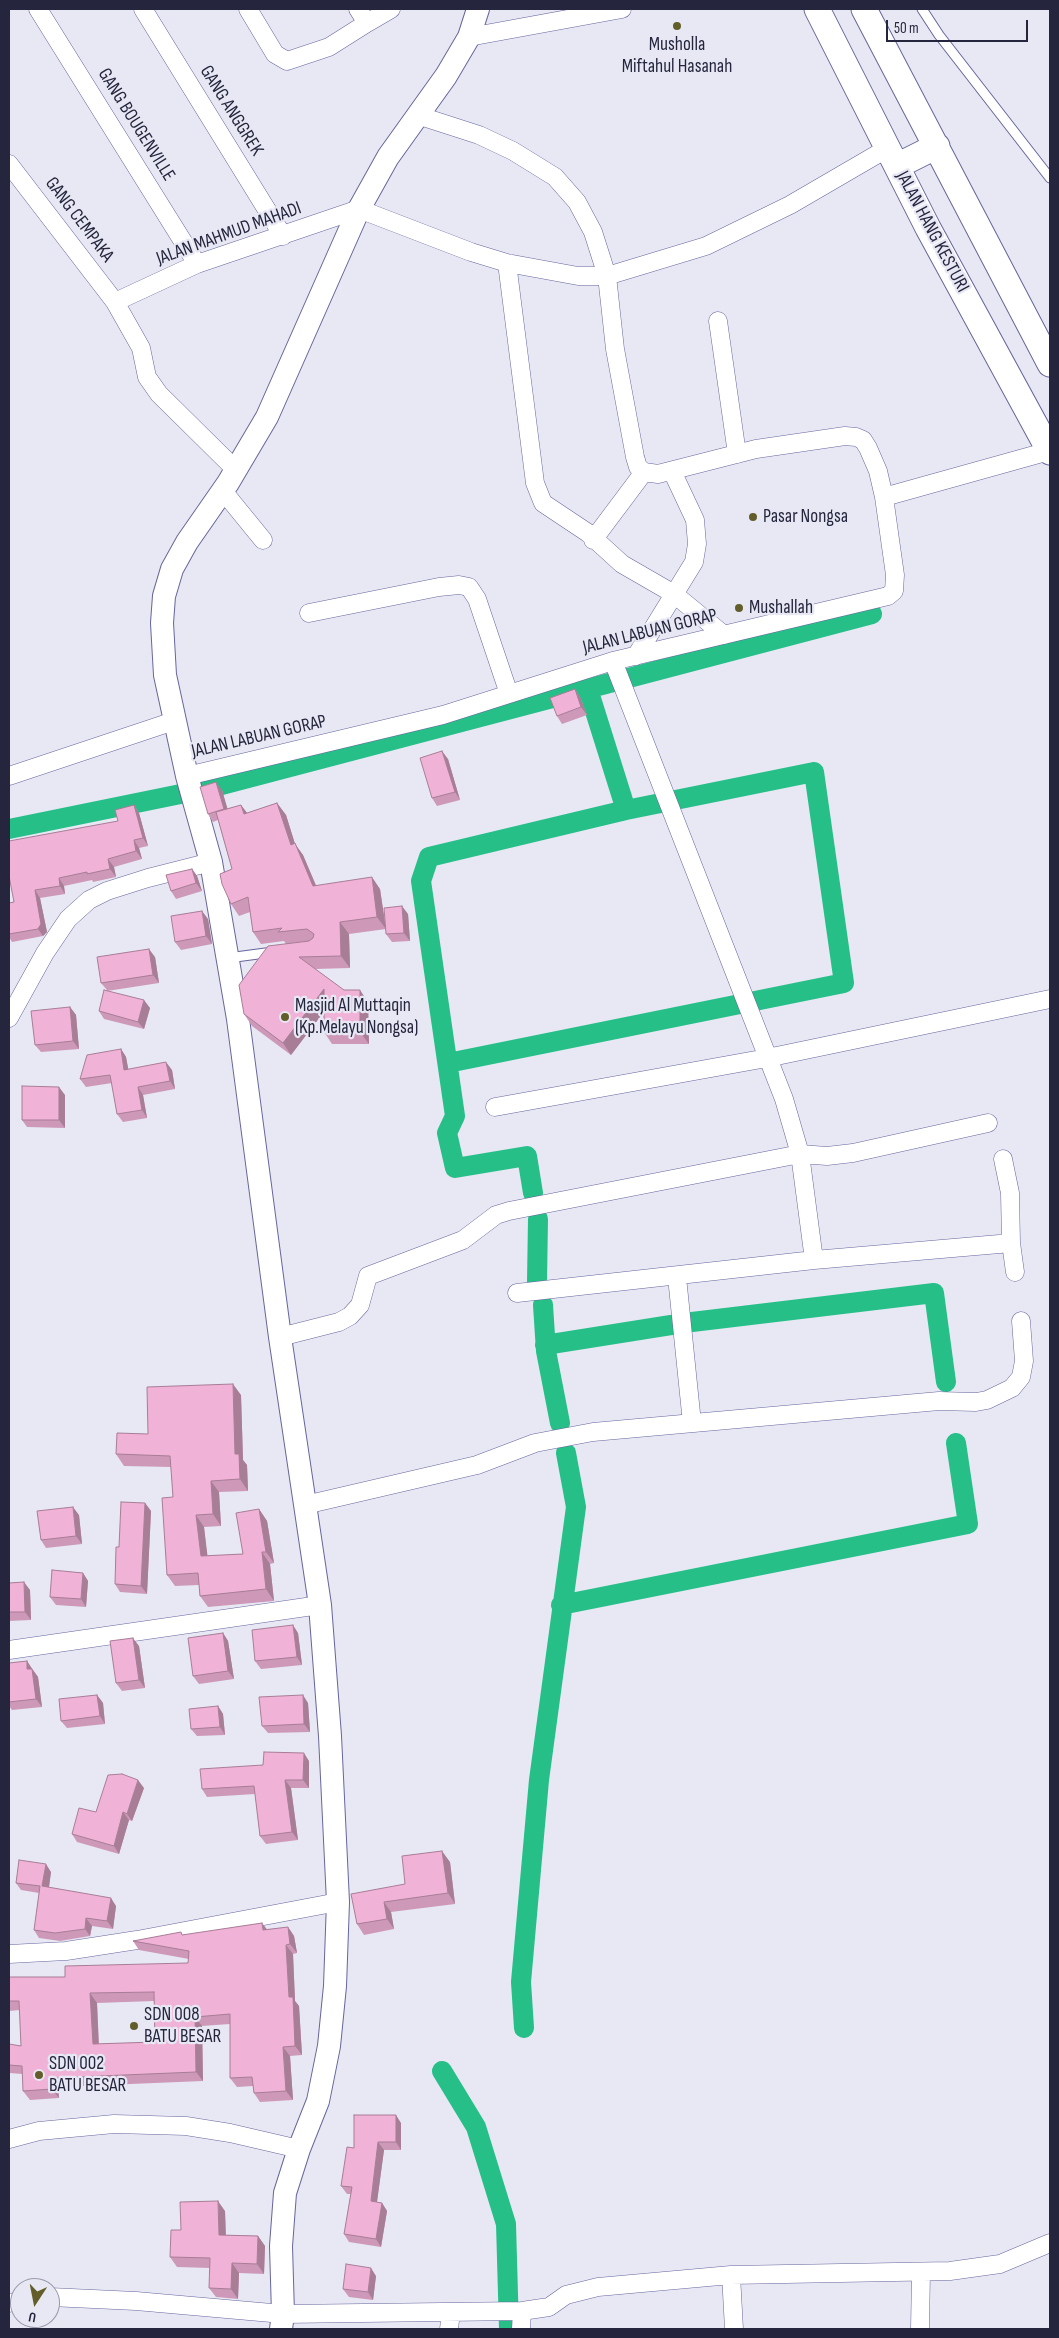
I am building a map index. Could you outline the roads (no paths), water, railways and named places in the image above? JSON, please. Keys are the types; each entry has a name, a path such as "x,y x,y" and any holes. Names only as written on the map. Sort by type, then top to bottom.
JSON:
{"main road":[{"name":"JALAN HANG KESTURI","path":"817,9 928,228 1050,452"},
{"path":"864,9 1050,364"},
{"path":"893,157 937,146"}],"street":[{"name":"GANG BOUGENVILLE","path":"38,9 197,264"},
{"name":"GANG ANGGREK","path":"143,9 283,236"},
{"path":"248,9 275,54 287,61 329,48 362,16 391,9"},
{"path":"282,2322 282,2246 285,2193 299,2149 318,2101 329,2046 335,1986 338,1902 330,1736 320,1604 280,1336 263,1194 228,958 211,862 188,780 165,675 162,623 164,596 172,569 187,542 223,491 266,417 359,209 388,157 446,76 469,38 478,9"},
{"path":"469,38 622,9"},
{"path":"417,115 479,135 513,151 554,177 576,202 594,232 607,276 615,348 635,457 638,467 644,472 658,474 737,454 718,321"},
{"path":"359,209 471,252 508,263 578,276 607,276 706,246 893,157"},
{"name":"GANG CEMPAKA","path":"9,164 115,302 141,348 142,364 151,383 159,394 236,470"},
{"name":"JALAN MAHMUD MAHADI","path":"115,302 197,264 359,209"},
{"path":"508,263 535,483 543,503 588,533 593,540 622,564 674,594 724,635"},
{"name":"JALAN LABUAN GORAP","path":"188,780 443,715 509,694 616,666 636,656 888,596 894,590 895,575 884,496 878,471 863,440 845,436 737,454"},
{"path":"884,496 1050,452"},
{"path":"636,656 694,562 697,544 695,520 672,471"},
{"path":"593,540 644,472"},
{"path":"223,491 264,540"},
{"path":"309,613 439,587 459,585 469,587 477,599 509,694"},
{"path":"616,666 784,1099 800,1154 814,1260"},
{"name":"JALAN LABUAN GORAP","path":"9,776 174,721"},
{"path":"9,1018 68,919 89,900 140,881 211,862"},
{"path":"495,1107 767,1058 1050,998"},
{"path":"280,1336 339,1322 350,1316 360,1305 368,1276 463,1240 496,1216 509,1211 800,1154 827,1156 853,1153 988,1122"},
{"path":"1004,1159 1010,1193 1011,1243 1016,1272"},
{"path":"517,1293 814,1260 1011,1243"},
{"path":"677,1276 692,1424"},
{"path":"305,1505 477,1465 535,1443 593,1432 914,1405 939,1400 976,1402 987,1400 1012,1388 1021,1377 1024,1361 1021,1321"},
{"path":"9,1650 320,1604"},
{"path":"9,1954 66,1951 137,1940 338,1902"},
{"path":"9,2139 39,2131 114,2124 186,2126 230,2133 299,2149"},
{"path":"60,2297 136,2301 282,2322 450,2320 548,2307 566,2295 598,2288 731,2275 950,2271 1000,2264 1050,2243"},
{"path":"920,2329 921,2272"},
{"path":"731,2275 734,2329"},
{"path":"514,2312 521,2329"}],"lane":[{"path":"922,9 939,35 1050,178"},
{"path":"228,958 286,951"}],"waterway":[{"path":"9,829 210,788 872,614"},
{"path":"533,1193 527,1156 455,1168 447,1133 455,1116 421,881 429,857 626,810 588,689"},
{"path":"448,1063 844,983 814,772 626,810"},
{"path":"537,1282 538,1219"},
{"path":"692,1322 934,1293 946,1382"},
{"path":"543,1305 546,1351 560,1423"},
{"path":"545,1345 671,1325"},
{"path":"561,1605 968,1524 956,1443"},
{"path":"524,2028 521,1982 539,1780 576,1507 566,1453"},
{"path":"442,2071 476,2127 506,2224 509,2329"}],"place":[{"name":"Musholla Miftahul Hasanah","path":"677,26"},
{"name":"Pasar Nongsa","path":"753,517"},
{"name":"Mushallah","path":"739,608"},
{"name":"Masjid Al Muttaqin (Kp.Melayu Nongsa)","path":"285,1017"},
{"name":"SDN 008 BATU BESAR","path":"134,2026"},
{"name":"SDN 002 BATU BESAR","path":"39,2075"}]}
